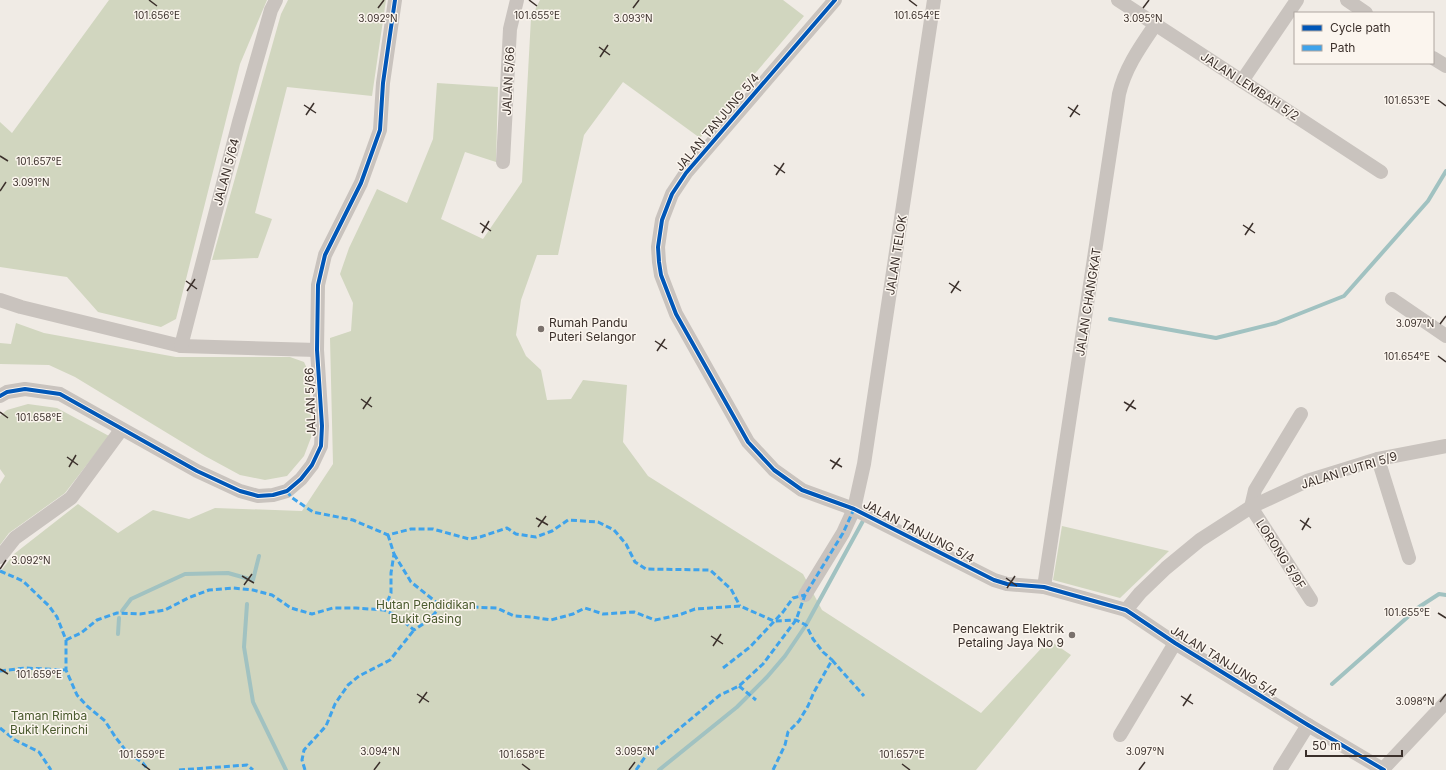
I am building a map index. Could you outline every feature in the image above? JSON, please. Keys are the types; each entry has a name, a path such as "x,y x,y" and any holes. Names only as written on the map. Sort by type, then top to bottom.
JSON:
{"street":[{"name":"JALAN 5/64","path":"181,346 239,122 271,10 276,0"},
{"name":"JALAN 5/66","path":"0,396 8,392 25,389 60,394 121,430 197,471 240,491 258,496 273,495 287,491 301,479 312,465 321,446 322,426 317,350 318,285 324,255 361,183 380,130 383,83 395,0"},
{"name":"JALAN 5/66","path":"503,162 510,29 517,0"},
{"name":"JALAN TANJUNG 5/4","path":"835,0 686,173 672,194 662,220 658,247 659,262 661,275 676,314 748,442 774,470 802,490 854,509 994,580 1008,584 1044,587 1126,610 1308,725 1384,770"},
{"name":"JALAN TELOK","path":"805,596 840,539 854,509 864,464 934,0"},
{"name":"JALAN LEMBAH 5/2","path":"1118,0 1381,172"},
{"path":"1242,81 1297,0"},
{"path":"1347,0 1365,12"},
{"name":"JALAN CHANGKAT","path":"1044,587 1122,80 1129,65 1155,25"},
{"path":"1434,59 1446,66"},
{"path":"1392,299 1446,336"},
{"path":"0,300 21,307 181,346 317,350"},
{"path":"1251,507 1254,490 1301,414"},
{"path":"0,557 15,538 71,498 121,430"},
{"name":"JALAN PUTRI 5/9","path":"1126,610 1140,593 1172,563 1200,540 1251,507 1307,481 1378,459 1446,446"},
{"path":"1378,459 1409,558"},
{"name":"LORONG 5/9F","path":"1251,507 1311,600"},
{"path":"1120,734 1176,643"},
{"path":"1384,770 1446,702"},
{"path":"1280,770 1308,725"}],"green space":[{"path":"109,0 267,0 240,64 176,319 161,327 98,312 67,277 0,267 0,122 12,133"},
{"path":"288,0 386,0 372,96 287,87 255,213 272,219 258,258 212,260 281,14"},
{"path":"540,0 783,0 804,16 700,138 623,82 584,135 558,255 537,255 521,300 516,335 526,356 541,370 547,400 571,399 583,380 627,385 623,442 648,476 803,574 822,610 981,713 1049,640 1071,655 976,770 0,770 0,572 14,554 78,504 118,533 153,510 189,519 215,508 302,511 333,464 330,338 351,331 353,303 340,274 349,248 377,189 407,203 433,139 437,83 498,87 496,162 465,152 441,219 483,239 522,182 531,18"},
{"path":"16,323 44,333 176,357 290,357 304,362 309,373 312,435 304,456 287,476 265,480 240,475 205,456 75,377 49,365 0,364 0,343 11,344"},
{"path":"28,404 57,408 109,436 65,493 9,533 0,545 0,484 5,476 0,469 0,416 7,410"},
{"path":"1062,526 1169,551 1120,598 1053,580"}],"waterway":[{"path":"1110,319 1216,338 1276,323 1344,296 1428,201 1446,171"},
{"path":"659,770 737,707 767,677 785,656 806,625 864,519"},
{"path":"122,611 131,599 185,574 228,573 253,580 259,556"},
{"path":"1332,684 1419,607 1439,594 1446,595"},
{"path":"247,604 244,647 253,702 286,770"},
{"path":"118,634 119,618"}],"marked path":[{"path":"287,491 291,497 313,512 353,520 388,535 411,529 433,529 469,539 507,528 516,534 536,537 552,531 568,520 598,522 614,530 626,544 635,562 646,569 710,570 731,589 740,606"},
{"path":"636,770 645,757 720,695 739,686 763,664 796,620 805,595 843,533 854,509"},
{"path":"384,610 391,593 391,573 394,554 388,535"},
{"path":"394,554 411,582 441,606"},
{"path":"0,571 23,581 49,606 57,617 66,640 66,670 77,695 87,706 105,721 127,752 143,763 148,770"},
{"path":"66,640 81,633 97,620 117,613 140,614 165,610 188,598 209,590 233,588 253,590 272,595 291,608 312,614 333,608 384,610 397,616 414,630 429,620 441,606 497,608 514,616 551,620 573,614 585,608 603,614 634,612 655,620 679,615 695,609 740,606 774,621 796,620 806,625 813,639 823,652 832,660"},
{"path":"723,668 750,647 783,612 793,598 805,595"},
{"path":"305,770 302,760 304,750 326,726 335,704 348,685 359,676 390,660 414,630"},
{"path":"773,770 785,745 788,732 799,721 832,660 864,696"},
{"path":"0,671 25,668 66,670"},
{"path":"739,686 756,700"},
{"path":"0,728 15,740 39,752 51,770"},
{"path":"179,770 247,765 253,770"}],"cycle path":[{"path":"0,396 7,392 25,389 60,394 197,471 240,491 258,496 273,495 287,491 301,479 312,465 321,446 322,426 317,350 318,285 325,255 361,183 380,130 383,83 395,0"},
{"path":"835,0 686,173 672,194 662,220 658,247 659,262 661,275 676,314 748,442 774,470 802,490 854,509 994,580 1007,584 1044,587 1126,610 1175,643 1384,770"}],"place":[{"name":"Rumah Pandu Puteri Selangor","path":"541,329"},
{"name":"Pencawang Elektrik Petaling Jaya No 9","path":"1072,635"}],"park label":[{"name":"Hutan Pendidikan Bukit Gasing","path":"426,611"},
{"name":"Taman Rimba Bukit Kerinchi","path":"49,722"}]}
